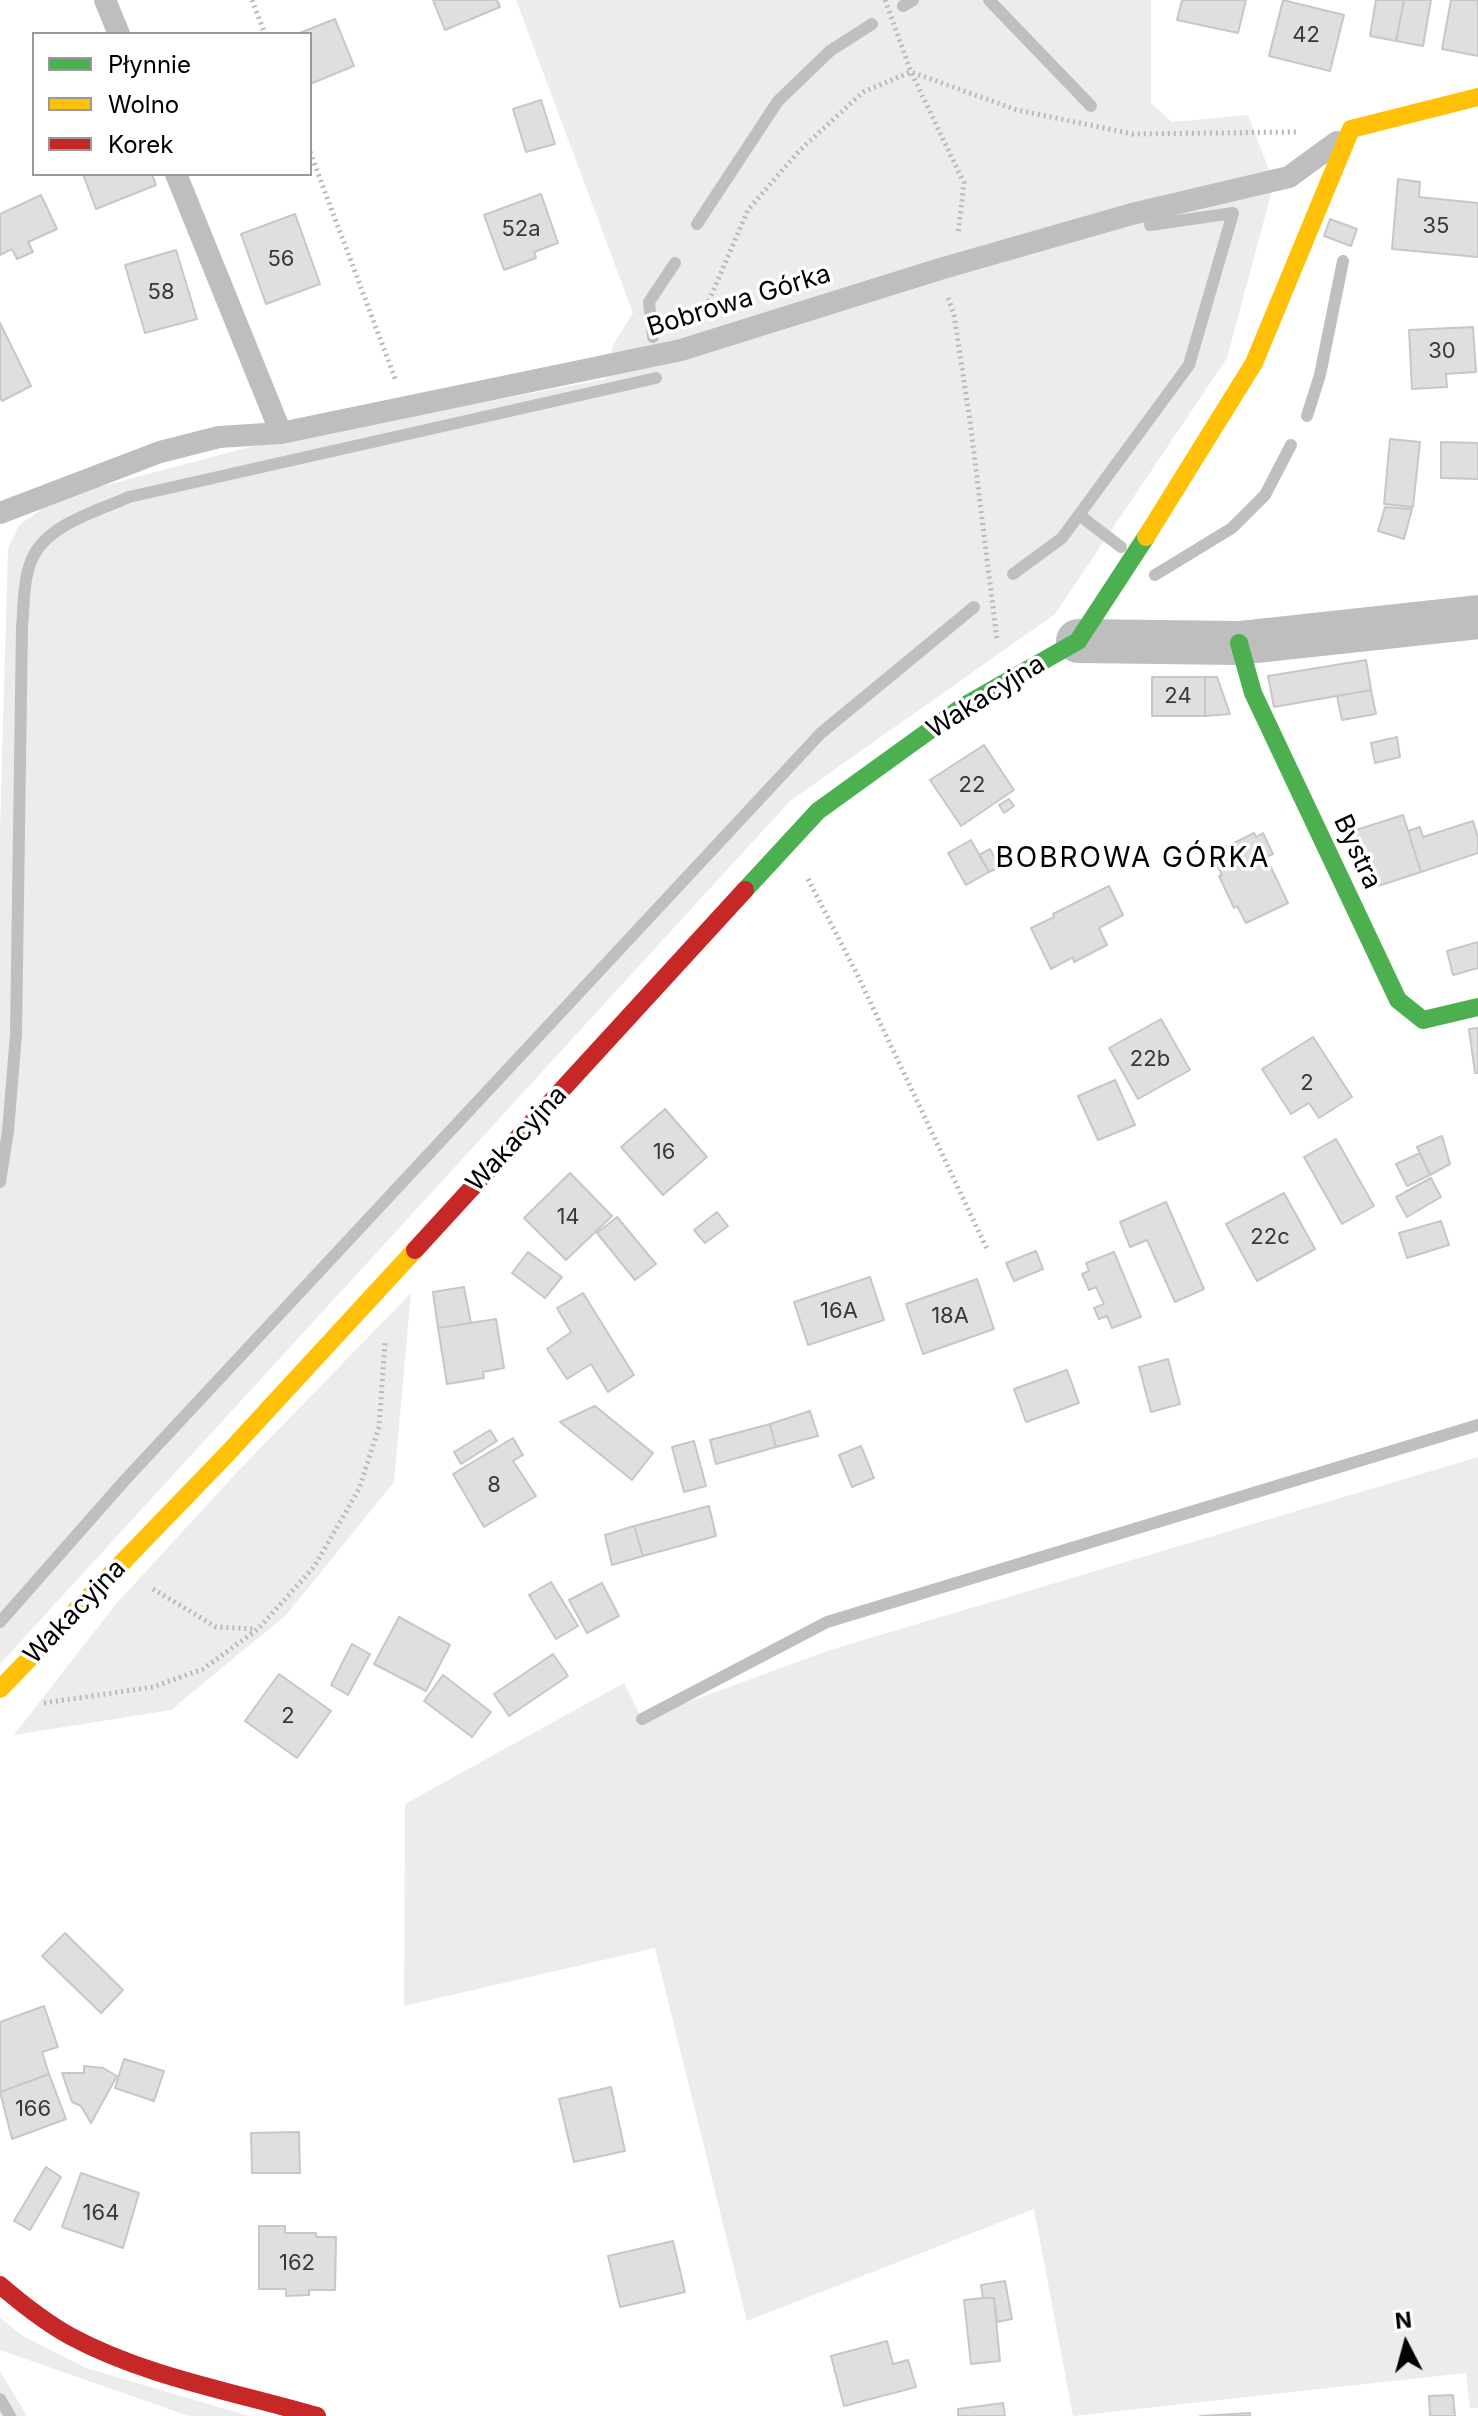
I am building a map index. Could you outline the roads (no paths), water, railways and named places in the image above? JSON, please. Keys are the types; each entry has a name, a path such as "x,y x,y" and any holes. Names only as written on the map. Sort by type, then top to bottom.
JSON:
{"street":[{"name":"Bobrowa Górka","path":"1351,129 1478,97"},
{"name":"Wakacyjna","path":"0,1689 227,1454 818,811 962,707 1078,641 1254,363 1351,129"},
{"path":"1078,641 1239,643 1478,617"},
{"name":"Bystra","path":"1239,643 1253,693 1398,1000 1423,1020 1478,1007"},
{"path":"0,2285 59,2329 105,2351 160,2371 306,2414"}],"lane":[{"path":"105,0 118,32"},
{"name":"Bobrowa Górka","path":"0,513 160,452 219,437 281,433 681,350 940,269 1132,214 1289,177 1322,155 1351,129"},
{"path":"177,176 281,433"}],"waterway":[{"path":"903,6 913,0"},
{"path":"989,0 1091,106"},
{"path":"697,224 778,101 830,51 872,24"},
{"path":"1013,574 1062,538 1189,365 1233,213 1150,225"},
{"path":"1307,416 1320,375 1343,261"},
{"path":"653,337 649,302 675,263"},
{"path":"0,1182 8,1131 16,1034 24,593 32,559 39,547 74,520 129,497 656,378"},
{"path":"1155,575 1232,528 1265,495 1291,445"},
{"path":"1079,515 1121,547"},
{"path":"0,1622 125,1480 821,733 974,607"},
{"path":"642,1719 827,1622 1478,1425"},
{"path":"0,2399 10,2416"}],"district":[{"name":"BOBROWA GÓRKA","path":"1133,859"}]}
